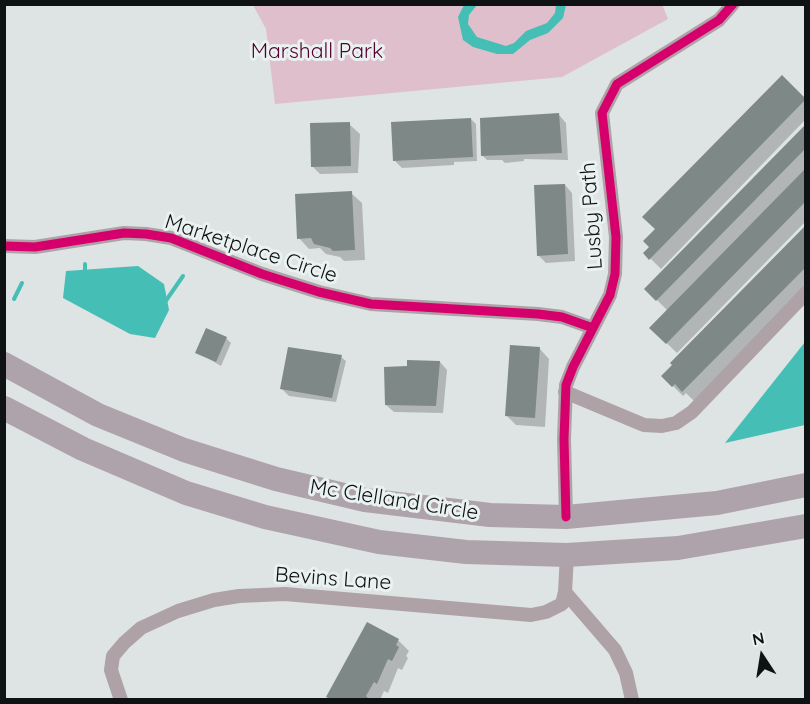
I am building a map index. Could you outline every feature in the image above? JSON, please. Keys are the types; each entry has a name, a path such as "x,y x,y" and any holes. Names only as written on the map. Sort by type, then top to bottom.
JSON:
{"highway":[{"name":"Mc Clelland Circle","path":"4,364 43,387 138,433 276,480 365,500 490,515 566,517 717,503 806,485"},
{"name":"Mc Clelland Circle","path":"4,408 58,437 145,477 265,518 409,546 474,553 567,555 678,548 806,526"},
{"path":"566,517 567,555"}],"street":[{"name":"Lusby Path","path":"566,517 565,392 573,367 610,295 615,274 616,237 602,113 610,93 617,84 718,20 733,4"},
{"name":"Marketplace Circle","path":"4,246 35,247 124,233 146,234 171,238 262,274 319,292 371,304 538,314 562,317 593,328"},
{"path":"565,392 644,425 662,426 676,423 692,412 806,293"},
{"path":"567,555 565,592 615,650 626,673 632,699"},
{"name":"Bevins Lane","path":"121,699 111,670 113,656 124,643 141,628 178,611 214,600 239,596 285,594 531,615 546,612 562,604 565,592"}],"green space":[{"name":"Marshall Park","path":"662,4 668,19 562,77 275,104 266,29 253,5"}],"water":[{"path":"464,5 477,5 469,15 468,24 477,37 506,46 514,43 526,31 547,23 555,13 556,5 566,5 563,18 548,33 530,40 513,54 497,54 473,47 463,40 458,17"},
{"path":"138,266 164,284 169,310 155,338 130,334 63,298 66,271"},
{"path":"805,342 805,425 725,443"}],"building":[{"path":"782,75 806,99 649,260 643,253 649,247 643,241 655,229 642,217"},
{"path":"559,113 562,153 481,156 480,118"},
{"path":"471,118 473,157 393,161 391,122"},
{"path":"350,122 351,166 311,167 310,123"},
{"path":"806,124 806,148 656,301 644,289"},
{"path":"806,168 806,201 666,344 649,328"},
{"path":"565,184 568,254 537,256 534,185"},
{"path":"352,191 355,250 333,251 314,244 311,238 297,239 295,194"},
{"path":"806,225 806,267 682,392 675,384 672,387 661,376 672,365 670,363"},
{"path":"206,328 227,337 216,362 195,353"},
{"path":"510,345 540,347 535,418 505,416"},
{"path":"288,347 342,355 332,398 280,389"},
{"path":"407,360 440,361 436,406 385,405 384,367 407,366"},
{"path":"367,622 399,639 396,645 399,647 392,661 388,659 377,684 374,682 366,696 369,699 330,699 326,697"}],"waterway":[{"path":"85,264 85,274"},
{"path":"165,302 183,276"},
{"path":"14,299 22,283"}],"cycle path":[{"path":"566,517 564,439 566,385 610,295 615,274 616,237 602,113 617,84 719,20 733,4"},
{"path":"4,246 35,247 124,233 146,234 171,238 262,274 319,292 371,304 538,314 562,317 593,328"}]}
